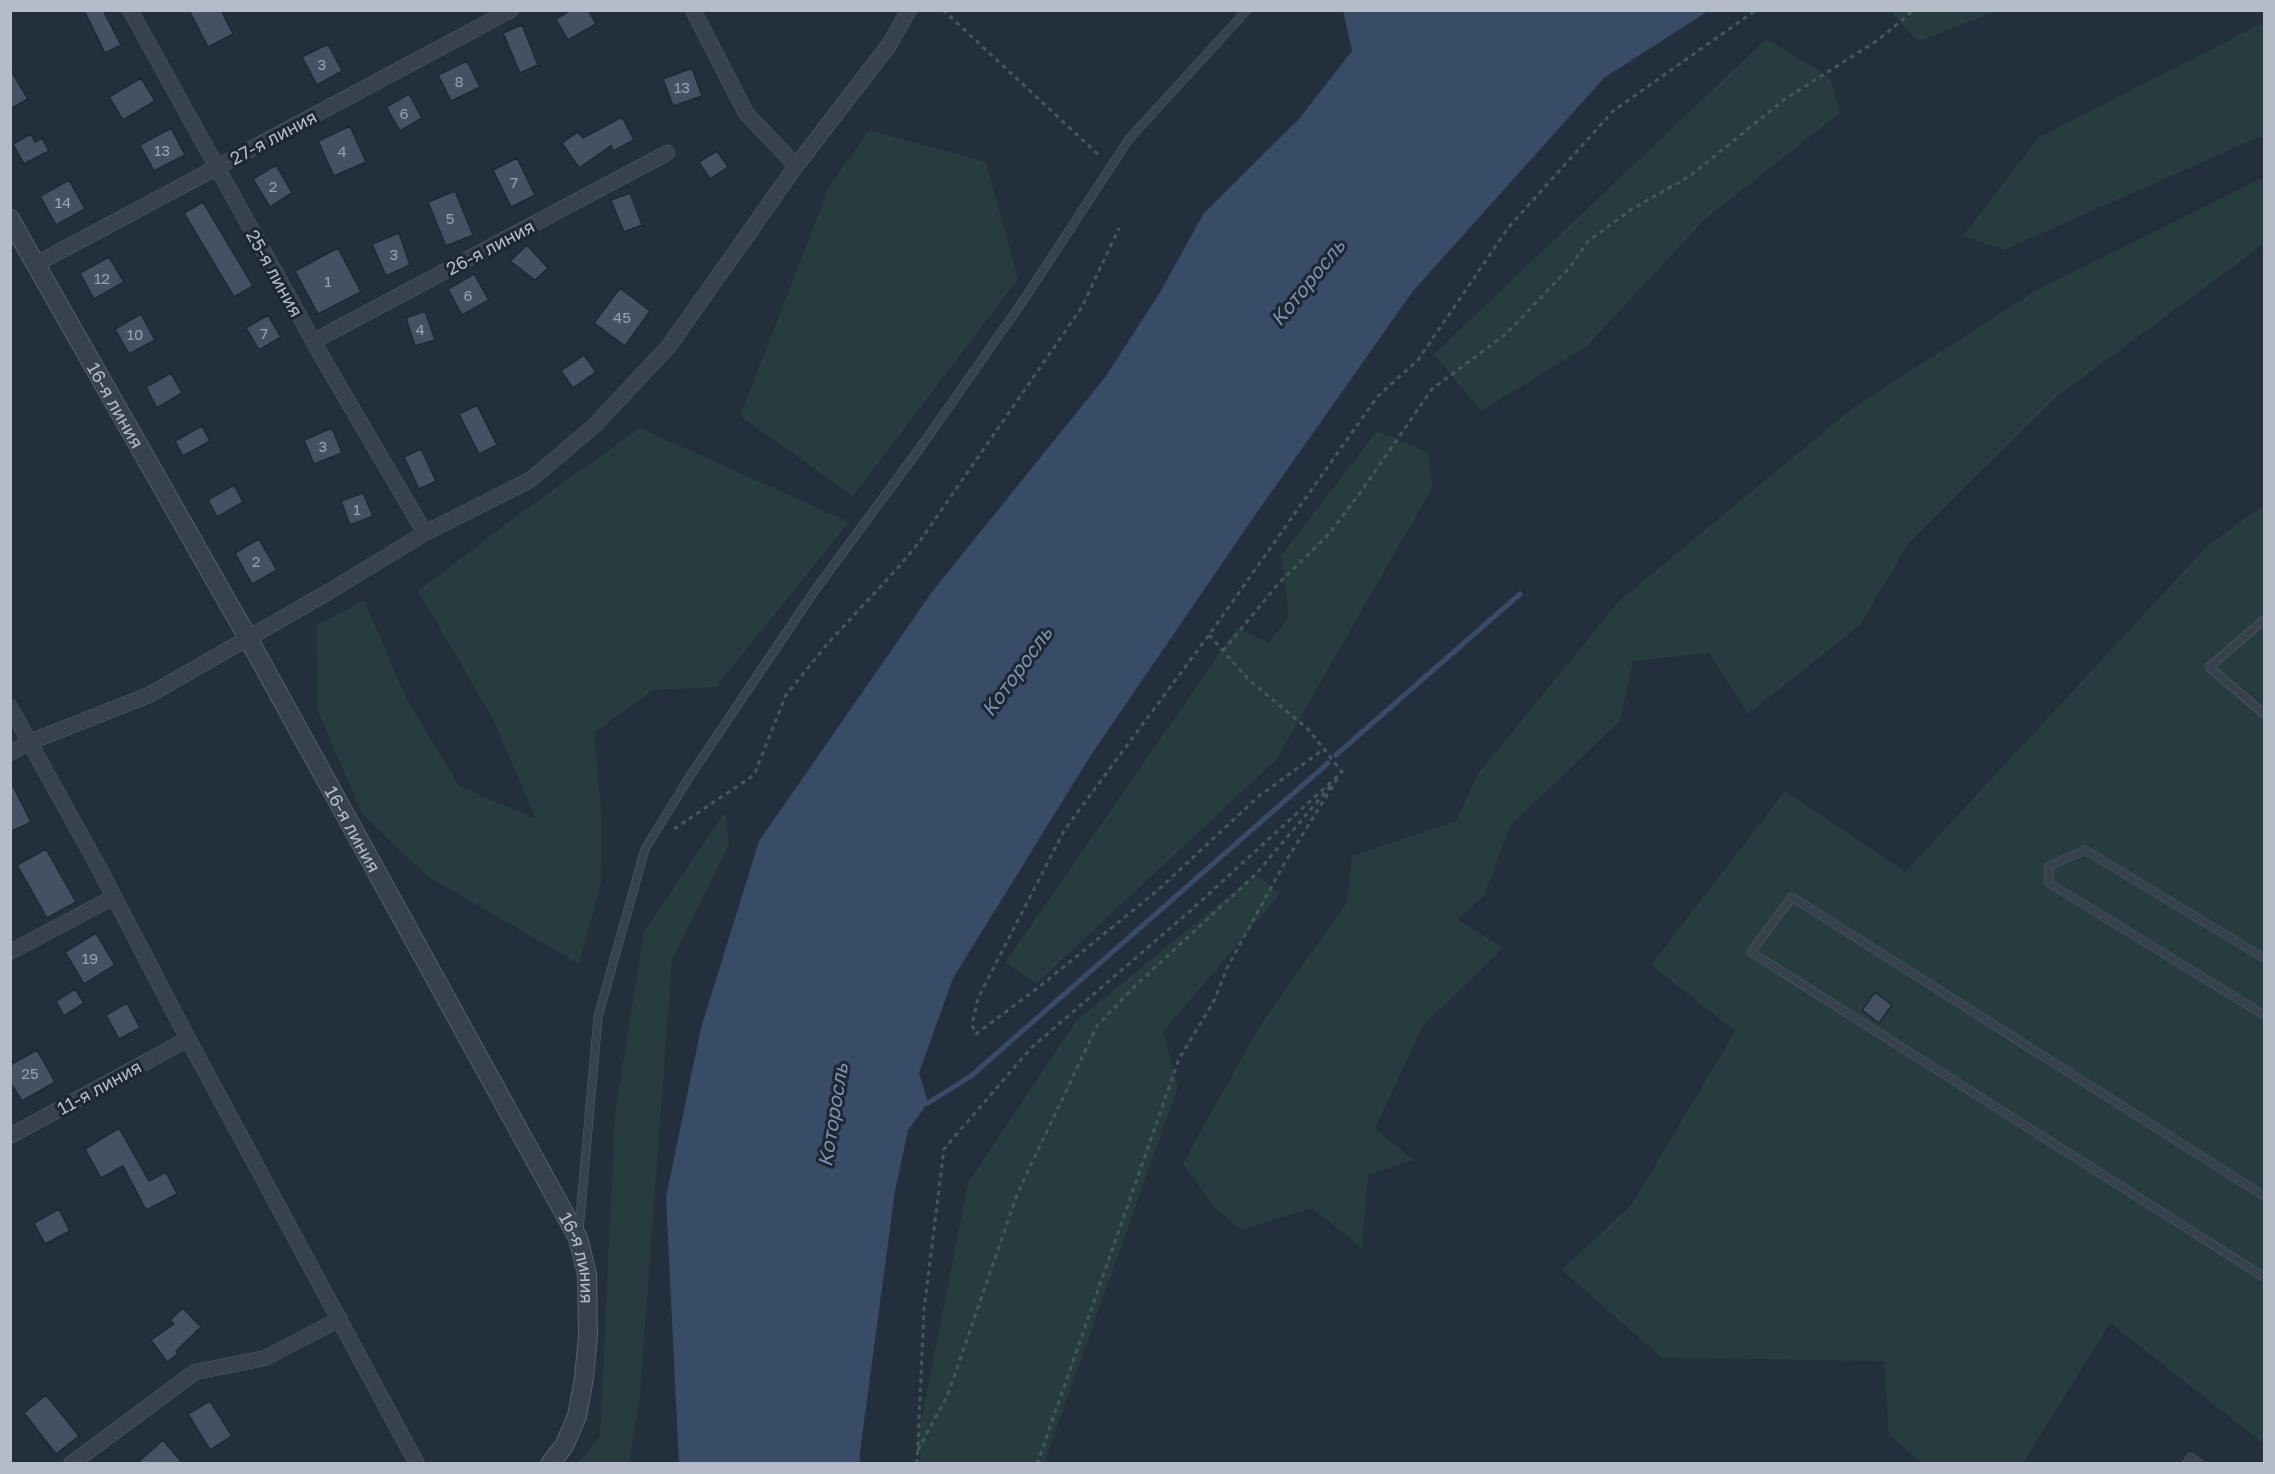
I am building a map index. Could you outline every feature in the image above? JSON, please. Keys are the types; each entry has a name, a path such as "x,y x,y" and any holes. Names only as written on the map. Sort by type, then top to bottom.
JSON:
{"street":[{"name":"25-я линия","path":"130,10 216,167 425,533"},
{"name":"27-я линия","path":"36,264 511,10"},
{"path":"693,10 746,113 796,166"},
{"path":"10,753 30,742 149,695 425,533 530,480 594,426 669,346 796,166 889,45 909,10"},
{"name":"26-я линия","path":"314,340 667,153"},
{"name":"16-я линия","path":"10,219 248,638 578,1238 587,1274 588,1336 584,1378 577,1416 564,1446 550,1464"},
{"path":"10,707 417,1464"},
{"path":"10,952 114,897"},
{"name":"11-я линия","path":"10,1136 188,1039"},
{"path":"71,1464 195,1372 265,1358 340,1319"}],"lane":[{"path":"578,1238 598,1017 645,849 690,776 813,593 925,441 1026,298 1129,139 1247,10"},
{"path":"2265,620 2209,667 2265,714"},
{"path":"2265,958 2085,850 2049,866 2049,883 2265,1015"},
{"path":"2265,1196 1792,897 1751,952 2265,1277"},
{"path":"2186,1464 2191,1457 2200,1464"}],"path":[{"path":"943,10 1112,166"},
{"path":"1324,749 1259,796 1158,890 1039,987 976,1034 972,1025 978,998 1065,829 1209,635 1377,397 1418,360 1508,228 1613,111 1756,10"},
{"path":"1223,651 1278,584 1329,534 1432,389 1506,334 1570,267 1588,240 1632,209 1690,176 1785,99 1878,40 1914,10"},
{"path":"645,849 754,775 786,695 829,642 920,541 1082,307 1119,228"},
{"path":"1209,635 1249,680 1308,729 1342,772"},
{"path":"917,1464 924,1310 944,1149 1031,1048 1189,912 1342,772"},
{"path":"918,1451 948,1394 1018,1192 1097,1026 1133,988 1256,874 1342,772"},
{"path":"1037,1464 1179,1059 1214,1000 1227,968 1284,864 1342,772"}],"green space":[{"path":"1895,10 1996,11 1918,42 1892,13"},
{"path":"2264,22 2264,135 2004,250 1963,236 2038,138"},
{"path":"1766,39 1830,77 1840,113 1705,219 1587,346 1481,411 1434,354"},
{"path":"869,130 986,162 1018,279 853,496 740,416 829,187"},
{"path":"2264,177 2264,244 2055,398 1909,543 1860,625 1748,714 1709,653 1633,661 1620,721 1510,826 1484,896 1458,919 1503,948 1422,1027 1375,1129 1414,1160 1368,1175 1362,1248 1312,1208 1241,1230 1212,1205 1183,1163 1259,1027 1347,902 1352,856 1456,821 1477,775 1619,601 1854,407 2035,291"},
{"path":"640,428 849,522 716,687 653,690 594,733 602,822 601,884 579,964 427,876 363,815 318,712 316,625 364,600 406,698 459,786 536,819 492,717 418,591 522,512"},
{"path":"1377,431 1428,452 1432,488 1276,760 1037,983 1005,963 1237,628 1269,643 1289,616 1281,556"},
{"path":"2264,505 2264,1444 2110,1323 2023,1463 1922,1463 1889,1435 1884,1361 1662,1358 1562,1270 1632,1204 1735,1031 1651,965 1785,791 1905,872 2209,544"},
{"path":"725,812 729,845 672,960 640,1395 629,1463 578,1463 600,1436 615,1112 644,932"},
{"path":"1256,874 1280,894 1163,1032 1178,1087 1044,1463 921,1463 918,1437 968,1183 1077,1020"}],"water":[{"name":"Которосль","path":"1343,11 1708,11 1604,78 1413,291 1253,518 1091,755 953,978 919,1073 928,1103 908,1130 895,1191 860,1463 679,1463 666,1197 701,1028 759,841 932,592 1106,376 1159,294 1204,213 1299,119 1352,51"}],"building":[{"path":"84,10 103,10 121,45 105,53"},
{"path":"189,10 221,10 233,34 208,47"},
{"path":"571,10 588,10 596,24 568,40 556,19"},
{"path":"522,25 538,65 520,73 503,33"},
{"path":"328,44 342,71 317,85 302,57"},
{"path":"467,61 480,87 451,101 438,75"},
{"path":"692,68 702,96 673,106 663,79"},
{"path":"10,69 28,99 10,109"},
{"path":"141,78 155,101 123,120 109,97"},
{"path":"409,94 422,118 400,131 386,107"},
{"path":"622,117 634,140 613,151 611,146 579,168 562,143 578,132 583,138"},
{"path":"350,126 366,162 334,176 318,141"},
{"path":"171,128 185,155 154,171 140,145"},
{"path":"31,134 35,142 42,138 49,151 24,164 13,144"},
{"path":"717,151 728,167 710,179 699,162"},
{"path":"517,158 535,195 511,207 493,170"},
{"path":"276,165 292,193 270,207 253,179"},
{"path":"69,180 85,209 56,225 40,196"},
{"path":"455,191 473,235 446,246 428,202"},
{"path":"630,193 642,225 624,232 611,200"},
{"path":"203,202 253,286 234,297 184,213"},
{"path":"399,233 410,265 386,276 372,244"},
{"path":"527,245 548,268 535,280 510,261"},
{"path":"338,248 361,292 318,314 295,271"},
{"path":"109,257 124,282 94,299 80,273"},
{"path":"474,274 489,300 462,315 448,289"},
{"path":"620,288 650,311 625,346 594,323"},
{"path":"425,311 435,340 415,346 406,318"},
{"path":"141,314 155,340 129,354 115,329"},
{"path":"268,315 281,337 259,350 246,328"},
{"path":"584,355 596,372 573,388 561,371"},
{"path":"171,373 182,393 157,408 146,387"},
{"path":"477,405 497,445 479,454 459,414"},
{"path":"202,426 210,441 183,456 175,441"},
{"path":"332,428 342,453 314,464 304,440"},
{"path":"421,449 436,481 419,489 404,457"},
{"path":"234,485 243,502 217,517 208,500"},
{"path":"363,493 373,516 350,525 341,501"},
{"path":"259,539 277,570 252,584 235,553"},
{"path":"10,780 31,822 10,832"},
{"path":"46,849 76,902 47,918 17,865"},
{"path":"96,933 115,965 84,984 65,952"},
{"path":"75,989 84,1003 64,1016 56,1001"},
{"path":"1875,992 1892,1005 1879,1023 1862,1010"},
{"path":"127,1003 140,1028 119,1039 106,1015"},
{"path":"37,1050 55,1082 22,1101 10,1082 10,1065"},
{"path":"119,1128 149,1181 166,1172 177,1194 146,1210 123,1166 101,1178 85,1149"},
{"path":"59,1209 70,1231 45,1244 34,1223"},
{"path":"183,1308 201,1327 176,1351 178,1354 167,1362 151,1340 174,1324 170,1320"},
{"path":"46,1395 79,1436 56,1454 24,1413"},
{"path":"210,1401 232,1436 210,1450 188,1414"},
{"path":"163,1440 183,1464 136,1464"}],"waterway":[{"path":"1336,755 1520,594"},
{"path":"928,1103 971,1076 1328,763"}]}
